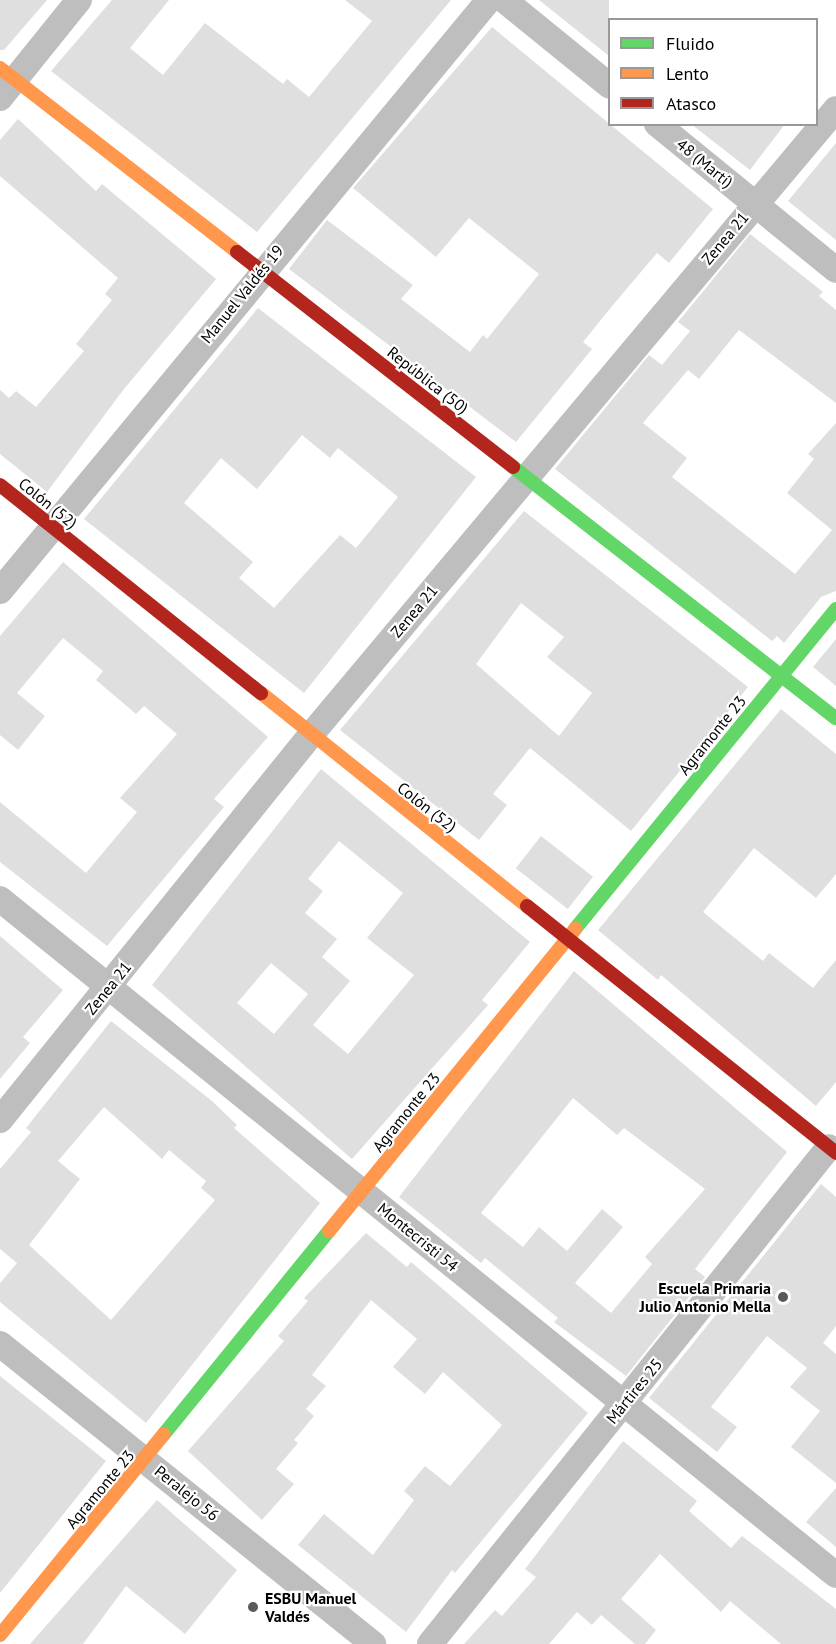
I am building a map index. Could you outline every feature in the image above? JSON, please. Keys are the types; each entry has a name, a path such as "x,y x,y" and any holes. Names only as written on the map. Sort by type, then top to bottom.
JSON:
{"main road":[{"name":"República (50)","path":"5,82 261,270 836,718"},
{"name":"Colón (52)","path":"0,485 310,736 834,1146"},
{"name":"Agramonte 23","path":"0,1635 146,1460 836,609"}],"street":[{"path":"5,82 79,0"},
{"name":"Manuel Valdés 19","path":"0,591 261,270 489,0"},
{"path":"504,0 608,85"},
{"name":"Zenea 21","path":"0,1120 310,736 525,476 836,109"},
{"name":"48 (Martí)","path":"659,126 836,270"},
{"name":"Montecristi 54","path":"0,899 362,1191 622,1406 836,1575"},
{"name":"Mártires 25","path":"430,1644 834,1146"},
{"name":"Peralejo 56","path":"0,1344 373,1644"}],"building":[{"path":"0,0 47,0 4,50 0,50"},
{"path":"112,0 169,0 130,48 163,75 205,23 283,84 287,79 309,97 372,21 345,0 451,0 257,232 51,71"},
{"path":"539,0 609,0 608,55"},
{"path":"492,27 608,123 608,126 612,126 713,209 669,263 657,253 613,305 583,342 592,349 516,442 289,269 327,220 413,285 401,299 470,352 483,335 487,339 539,274 469,218 436,257 353,188"},
{"path":"18,119 96,191 102,184 216,279 124,389 47,492 0,454 0,390 9,398 16,391 36,407 84,351 76,344 112,300 105,294 118,278 0,176 0,140"},
{"path":"694,126 783,126 750,170"},
{"path":"836,143 836,240 788,201"},
{"path":"750,234 823,292 819,296 836,310 836,403 739,330 699,379 688,370 643,423 687,458 672,477 795,574 832,530 787,493 814,459 808,454 836,423 836,591 821,597 784,643 777,636 772,641 555,469 649,355 662,365 690,331 678,322"},
{"path":"258,308 476,477 304,693 84,519","holes":["302,435 330,458 338,448 398,497 356,548 340,535 274,608 239,578 253,562 184,503 221,458 257,489"]},
{"path":"524,511 748,687 631,831 530,748 493,794 507,805 479,840 340,730","holes":["521,603 564,637 547,657 592,693 559,736 476,664"]},
{"path":"63,562 268,737 214,799 224,807 107,946 0,862 0,802 86,873 137,812 120,798 177,734 144,706 136,714 96,680 103,671 63,638 17,693 45,716 18,750 0,735 0,636"},
{"path":"836,639 836,686 813,667"},
{"path":"781,709 836,754 836,874 816,898 754,848 703,912 763,961 769,953 813,988 836,960 836,1082 816,1106 661,975 658,980 598,930"},
{"path":"321,769 530,942 482,1000 488,1005 352,1159 152,985","holes":["339,841 403,893 367,938 414,975 348,1054 313,1025 350,981 322,957 337,939 305,913 323,891 308,879","271,963 308,994 274,1034 237,1003"]},
{"path":"541,836 593,877 568,909 516,868"},
{"path":"0,936 63,990 23,1037 30,1043 0,1079"},
{"path":"574,971 787,1152 695,1269 705,1277 626,1376 554,1322 558,1318 485,1258 481,1263 399,1197","holes":["573,1098 617,1135 624,1128 705,1189 645,1257 652,1264 611,1313 575,1283 623,1227 602,1209 567,1251 539,1227 523,1247 481,1213"]},
{"path":"111,1021 212,1101 237,1125 234,1128 320,1203 146,1423 0,1302 0,1283 17,1263 0,1249 0,1169 31,1132 26,1128","holes":["104,1107 162,1159 169,1150 206,1181 201,1188 215,1200 111,1320 29,1245 80,1179 58,1161"]},
{"name":"Escuela Primaria Julio Antonio Mella","path":"821,1184 836,1197 836,1326 823,1343 836,1354 836,1483 791,1447 820,1411 790,1387 807,1368 767,1336 711,1407 737,1427 717,1452 649,1398"},
{"path":"366,1233 407,1267 411,1262 588,1413 455,1573 452,1570 406,1632 298,1545 324,1514 373,1555 414,1500 404,1491 425,1466 450,1486 502,1425 443,1372 425,1394 393,1367 417,1339 371,1300 312,1375 326,1386 306,1409 314,1416 294,1440 298,1443 276,1469 294,1484 262,1520 188,1451 284,1341 278,1336 308,1301 304,1298"},
{"path":"0,1376 106,1461 0,1593"},
{"path":"623,1441 697,1501 689,1511 731,1548 742,1536 836,1609 836,1644 781,1644 730,1601 721,1612 660,1554 621,1599 656,1630 645,1644 635,1644 601,1615 592,1625 577,1612 549,1644 464,1644 495,1610 502,1616 536,1577 525,1569"},
{"path":"836,1488 836,1547 806,1522"},
{"path":"157,1500 237,1570 185,1634 126,1586 83,1644 30,1644"}],"traffic: fast":[{"path":"513,467 836,718"},
{"path":"575,929 836,609"},
{"path":"164,1434 329,1231"}],"traffic: slow":[{"path":"0,68 237,252"},
{"path":"261,693 527,906"},
{"path":"329,1231 575,929"},
{"path":"0,1635 164,1434"}],"traffic: jam":[{"path":"237,252 513,467"},
{"path":"0,485 261,693"},
{"path":"527,906 836,1153"}],"place":[{"name":"Escuela Primaria Julio Antonio Mella","path":"783,1297"},
{"name":"ESBU Manuel Valdés","path":"253,1607"}]}
